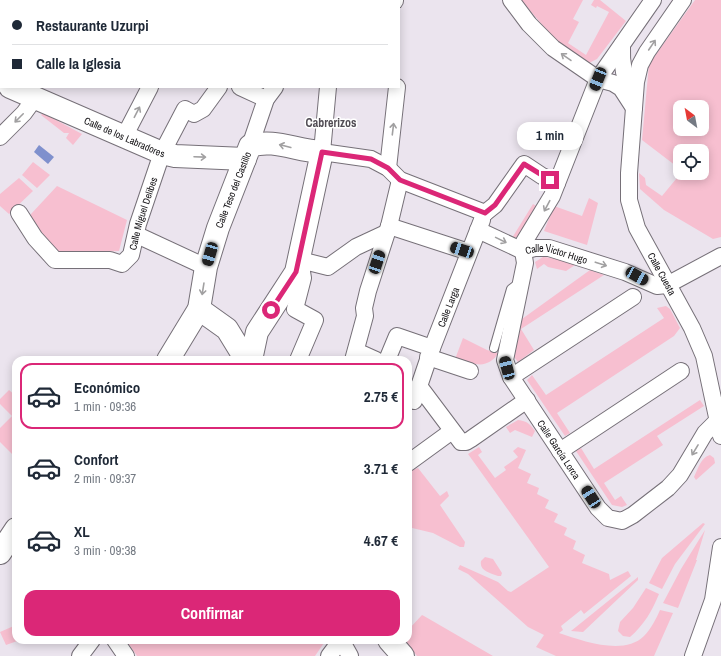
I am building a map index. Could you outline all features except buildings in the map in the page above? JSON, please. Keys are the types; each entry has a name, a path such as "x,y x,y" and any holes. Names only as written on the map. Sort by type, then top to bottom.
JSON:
{"street":[{"path":"511,0 529,24 553,48 598,79 613,83 621,88 634,108"},
{"path":"633,297 509,373 505,360 522,282 525,263 523,251 524,242 544,212 598,79 621,52 653,0"},
{"path":"621,52 630,65 640,65 683,0"},
{"path":"621,52 634,108"},
{"name":"Calle Cuesta","path":"640,65 636,82 628,173 629,200 636,228 692,328 704,356 721,436"},
{"name":"Calle de los Labradores","path":"12,88 162,153 175,156 247,152 261,142 268,142 309,152 322,142 371,159 388,168 400,180 485,213"},
{"path":"124,137 149,88"},
{"name":"Calle Miguel Delibes","path":"19,213 35,238 55,260 110,260 122,264 131,256 137,235 138,224 162,153 185,109 194,114 203,109 218,88"},
{"path":"245,88 270,93"},
{"path":"252,356 257,332 296,272 300,260 322,142 328,88"},
{"path":"388,168 397,88"},
{"name":"Calle Teso del Castillo","path":"171,356 200,309 206,267 218,228 270,93"},
{"path":"0,137 24,113 35,98"},
{"path":"485,213 495,205 524,164 542,176 557,183"},
{"path":"354,356 366,316 364,308 368,291 400,180"},
{"name":"Calle Larga","path":"414,401 416,382 430,353 485,213"},
{"path":"300,260 328,268 356,248 387,229 470,252"},
{"name":"Calle Victor Hugo","path":"478,230 523,251 535,248 549,248 637,276 657,286 667,285"},
{"path":"137,235 206,267"},
{"path":"667,285 721,256"},
{"path":"300,260 303,278 295,309 315,320 300,356"},
{"path":"637,276 656,264"},
{"path":"200,309 227,329 244,356"},
{"path":"227,329 257,332"},
{"path":"388,356 396,336 470,371"},
{"path":"560,451 681,371"},
{"name":"Calle García Lorca","path":"509,373 598,508 608,518 622,520 633,516 668,488 680,475 706,433 718,420"},
{"path":"416,382 461,442 466,442 527,400"},
{"path":"412,460 452,431"},
{"path":"0,553 12,535"},
{"path":"693,656 713,600 721,547"},
{"path":"80,656 89,644"},
{"path":"118,644 126,656"},
{"path":"329,656 338,644"},
{"path":"343,644 350,656"},
{"path":"392,644 403,656"}],"lane":[{"path":"494,348 511,289 515,284 522,282"}],"shaded area":[{"path":"521,0 583,0 573,19 579,22 568,43 586,55 609,12 597,6 596,8 591,5 594,0 600,0 626,21 597,59 589,63 557,42"},
{"path":"695,0 721,0 721,237 713,239 664,210 640,189 639,173 645,178 646,185 662,196 675,180 709,180 709,144 673,144 673,164 642,140 649,64"},
{"path":"43,113 82,134 73,145 66,138 69,133 64,133 41,115"},
{"path":"33,162 50,175 37,188 22,175"},
{"path":"19,178 33,191 9,214 0,206 0,194"},
{"path":"57,186 127,220 119,251 60,254 55,252 31,218 31,214"},
{"path":"589,198 598,203 587,245 544,231 554,206 582,216"},
{"path":"533,204 541,209 518,237 512,238"},
{"path":"543,257 554,258 575,265 566,271 548,267 544,264 537,269 535,262"},
{"path":"590,270 604,275 521,329 534,350 518,362 514,357 522,319"},
{"path":"666,306 670,309 680,328 674,336 557,413 570,433 565,436 527,380 532,375 546,395 664,318 657,308"},
{"path":"463,338 487,350 498,353 489,362 476,364 473,367 454,362"},
{"path":"9,390 12,393 12,416 0,404 0,399"},
{"path":"700,400 704,406 657,436 663,445 604,483 615,500 621,496 627,505 622,507 612,505 576,451 581,448 594,469"},
{"path":"12,416 12,454 0,442 0,428"},
{"path":"518,420 526,422 532,426 535,431 532,437 515,430 510,433 506,427"},
{"path":"479,447 482,452 478,455 495,478 506,470 504,467 518,457 513,451 518,447 526,450 518,468 531,474 527,483 539,488 537,494 549,500 545,508 558,514 554,522 567,528 564,535 576,541 573,549 585,555 582,563 609,574 610,580 628,571 631,576 584,614 581,610 561,626 563,630 559,633 591,643 615,646 626,645 636,642 644,636 651,627 660,610 673,613 654,656 556,656 536,647 544,635 528,627 468,574 458,569 460,565 498,582 511,592 549,567 468,454"},
{"path":"710,455 714,458 715,463 696,480 694,477 700,464 704,458"},
{"path":"418,468 440,496 447,491 449,496 440,505 465,542 464,547 460,547 433,533 412,528 412,470"},
{"path":"703,523 705,524 675,564 662,589 649,583 662,558"},
{"path":"705,530 697,560 678,608 663,603 681,569"},
{"path":"485,557 493,559 502,573 501,576 492,574 483,569 481,561"},
{"path":"638,577 638,580 583,632 571,631"},
{"path":"646,588 659,594 643,623 630,637 623,636 618,631 620,622 633,608"},
{"path":"422,615 493,656 417,656 406,644 412,644 412,626"},
{"path":"12,627 12,643 6,645 0,632"},
{"path":"129,644 323,644 315,656 137,656"}],"water":[{"path":"39,145 54,157 48,164 34,152"}],"district":[{"name":"Cabrerizos","path":"331,123"}],"route":[{"path":"271,310 292,280 300,260 322,152 371,159 388,168 400,180 485,213 495,205 524,164 550,180"}]}
